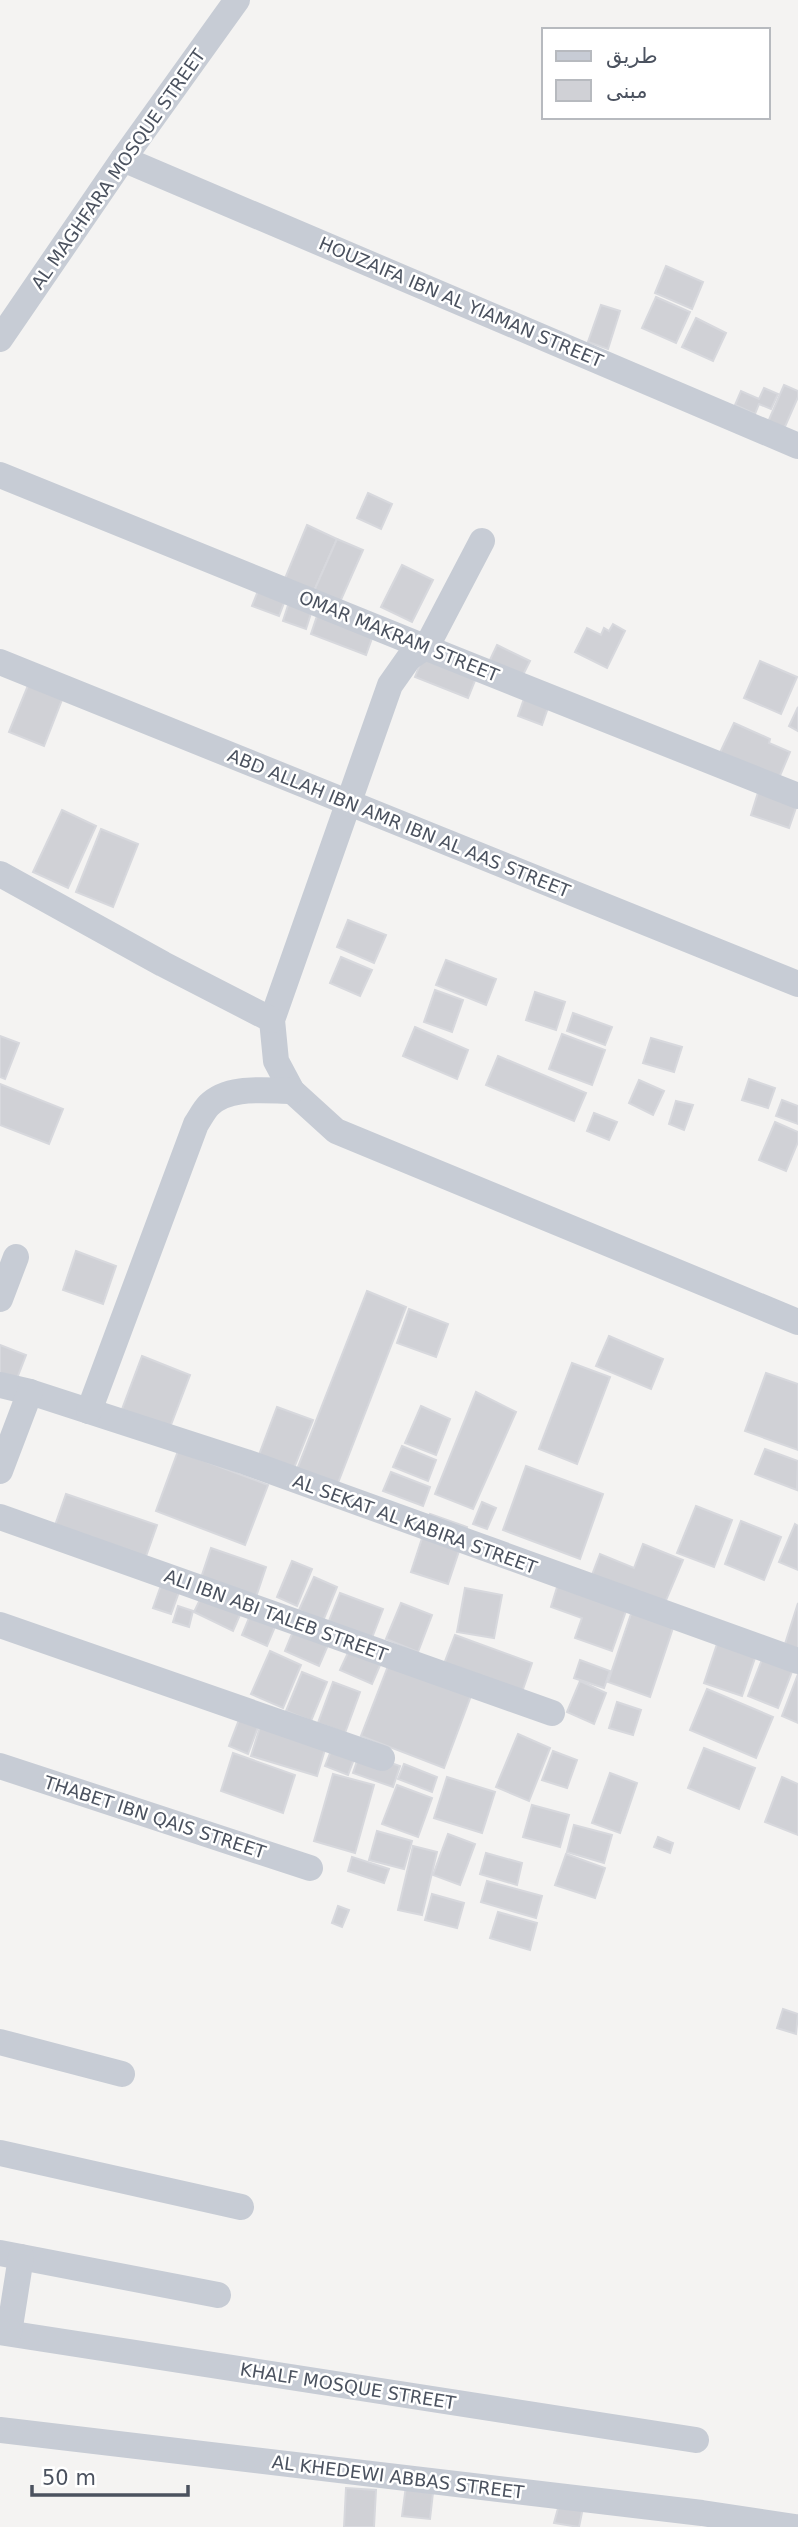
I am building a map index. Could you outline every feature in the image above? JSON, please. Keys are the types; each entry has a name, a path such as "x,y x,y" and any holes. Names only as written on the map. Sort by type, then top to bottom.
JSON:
{"street":[{"name":"AL MAGHFARA MOSQUE STREET","path":"0,339 123,159 237,0"},
{"name":"HOUZAIFA IBN AL YIAMAN STREET","path":"123,159 798,446"},
{"name":"OMAR MAKRAM STREET","path":"0,475 427,646 551,699 798,796"},
{"path":"482,541 427,646 409,658 390,685 272,1020 276,1061 292,1091 336,1130 798,1322"},
{"name":"ABD ALLAH IBN AMR IBN AL AAS STREET","path":"0,662 798,984"},
{"path":"0,874 163,964 272,1020"},
{"path":"89,1411 196,1124 209,1105 222,1096 237,1092 292,1091"},
{"path":"0,1299 16,1257"},
{"name":"AL SEKAT AL KABIRA STREET","path":"0,1385 30,1392 246,1462 798,1661"},
{"path":"0,1471 30,1392"},
{"name":"ALI IBN ABI TALEB STREET","path":"0,1517 552,1713"},
{"path":"0,1625 382,1758"},
{"name":"THABET IBN QAIS STREET","path":"0,1766 310,1868"},
{"path":"0,2042 122,2074"},
{"path":"0,2153 241,2207"},
{"path":"5,2332 11,2255 218,2295"},
{"name":"KHALF MOSQUE STREET","path":"5,2332 696,2440"},
{"name":"AL KHEDEWI ABBAS STREET","path":"0,2430 702,2513 795,2527"}],"building":[{"path":"666,266 703,282 692,309 655,293"},
{"path":"656,297 690,312 676,343 642,328"},
{"path":"601,305 620,311 608,349 588,342"},
{"path":"696,318 726,333 713,361 682,347"},
{"path":"784,385 798,391 798,397 784,429 768,422"},
{"path":"764,388 778,394 771,409 759,404 755,414 735,405 741,391 759,399"},
{"path":"368,493 392,504 381,529 357,518"},
{"path":"307,525 337,539 314,591 284,581"},
{"path":"337,539 363,550 340,602 314,591"},
{"path":"402,565 433,580 412,622 381,607"},
{"path":"260,586 287,595 279,616 252,606"},
{"path":"290,599 313,607 306,629 283,621"},
{"path":"320,607 376,627 366,655 311,634"},
{"path":"613,624 625,631 607,668 575,652 587,628 601,635 604,628 609,631"},
{"path":"497,645 530,661 522,677 489,662"},
{"path":"425,652 478,673 468,698 415,677"},
{"path":"760,661 797,677 781,714 744,698"},
{"path":"31,678 65,692 44,746 9,732"},
{"path":"527,690 551,699 542,725 518,716"},
{"path":"798,707 798,731 789,726"},
{"path":"734,723 770,739 769,743 790,752 779,778 718,757"},
{"path":"761,783 798,802 789,828 751,815"},
{"path":"62,810 96,826 68,888 33,872"},
{"path":"101,829 138,844 113,907 76,892"},
{"path":"348,920 386,935 374,963 337,947"},
{"path":"341,957 372,970 360,996 330,983"},
{"path":"446,960 496,979 486,1005 436,985"},
{"path":"435,990 463,1000 452,1032 424,1022"},
{"path":"535,992 565,1002 556,1030 526,1020"},
{"path":"573,1013 612,1027 605,1045 567,1031"},
{"path":"415,1027 468,1050 457,1079 403,1056"},
{"path":"562,1034 605,1050 592,1085 549,1069"},
{"path":"0,1036 19,1043 5,1079 0,1077"},
{"path":"651,1038 682,1047 674,1072 643,1063"},
{"path":"498,1056 586,1093 574,1121 486,1085"},
{"path":"749,1079 775,1088 768,1108 742,1100"},
{"path":"639,1080 664,1091 653,1115 629,1103"},
{"path":"0,1084 63,1109 49,1144 0,1125"},
{"path":"782,1100 798,1106 798,1124 776,1116"},
{"path":"676,1101 693,1105 684,1130 669,1124"},
{"path":"594,1113 617,1122 609,1140 587,1131"},
{"path":"775,1122 798,1132 798,1142 786,1171 759,1160"},
{"path":"76,1251 116,1266 103,1304 63,1290"},
{"path":"367,1291 406,1307 336,1488 296,1472"},
{"path":"409,1309 448,1324 436,1357 397,1343"},
{"path":"609,1336 663,1359 651,1389 596,1366"},
{"path":"0,1345 26,1355 16,1381 0,1375"},
{"path":"142,1356 190,1375 169,1430 121,1412"},
{"path":"572,1363 610,1377 577,1464 539,1449"},
{"path":"766,1373 798,1384 798,1450 745,1431"},
{"path":"476,1392 516,1412 473,1509 435,1494"},
{"path":"421,1406 450,1419 436,1455 405,1443"},
{"path":"277,1407 313,1420 294,1468 259,1455"},
{"path":"402,1446 436,1460 428,1481 393,1467"},
{"path":"765,1449 798,1461 797,1490 755,1474"},
{"path":"178,1451 268,1485 245,1545 156,1511"},
{"path":"526,1466 603,1494 580,1559 503,1530"},
{"path":"391,1472 430,1487 423,1506 383,1491"},
{"path":"66,1494 157,1525 144,1562 53,1531"},
{"path":"482,1502 496,1508 487,1529 473,1524"},
{"path":"696,1506 732,1520 714,1567 677,1553"},
{"path":"430,1514 467,1527 448,1584 411,1572"},
{"path":"741,1521 781,1537 764,1580 725,1564"},
{"path":"795,1524 798,1526 798,1570 779,1562"},
{"path":"643,1544 683,1560 664,1605 592,1575 600,1554 634,1568"},
{"path":"211,1548 266,1567 254,1603 199,1584"},
{"path":"292,1561 312,1569 297,1606 277,1597"},
{"path":"165,1574 183,1581 171,1614 153,1608"},
{"path":"314,1577 337,1587 323,1621 299,1610"},
{"path":"558,1584 627,1608 612,1651 575,1638 582,1618 551,1607"},
{"path":"465,1588 502,1595 494,1638 457,1632"},
{"path":"205,1589 243,1608 233,1631 194,1612"},
{"path":"340,1593 383,1609 370,1643 327,1626"},
{"path":"401,1603 432,1615 418,1652 386,1639"},
{"path":"798,1603 798,1649 785,1644"},
{"path":"178,1606 193,1611 189,1627 173,1622"},
{"path":"254,1606 279,1617 267,1646 242,1635"},
{"path":"633,1608 675,1622 650,1697 608,1682"},
{"path":"296,1624 331,1638 319,1666 285,1651"},
{"path":"455,1635 532,1663 522,1692 444,1664"},
{"path":"718,1641 756,1655 742,1696 704,1683"},
{"path":"353,1642 384,1656 372,1684 340,1670"},
{"path":"270,1651 301,1665 283,1708 251,1694"},
{"path":"763,1657 793,1669 778,1708 748,1696"},
{"path":"580,1660 610,1671 604,1688 574,1678"},
{"path":"390,1661 472,1693 444,1768 361,1736"},
{"path":"302,1672 327,1682 311,1721 286,1711"},
{"path":"798,1674 798,1723 782,1716"},
{"path":"580,1681 606,1693 594,1724 567,1712"},
{"path":"333,1682 360,1692 345,1733 318,1723"},
{"path":"707,1689 773,1717 756,1758 690,1730"},
{"path":"617,1702 641,1710 633,1735 609,1728"},
{"path":"245,1704 264,1711 248,1754 229,1746"},
{"path":"264,1714 330,1733 317,1776 251,1756"},
{"path":"518,1734 550,1748 529,1801 496,1787"},
{"path":"336,1738 359,1746 348,1775 325,1766"},
{"path":"704,1748 755,1768 739,1809 688,1788"},
{"path":"553,1751 577,1760 567,1788 542,1780"},
{"path":"360,1752 400,1766 393,1787 353,1773"},
{"path":"233,1753 295,1775 283,1813 221,1791"},
{"path":"404,1764 437,1777 432,1792 398,1779"},
{"path":"610,1773 637,1783 620,1833 592,1823"},
{"path":"333,1774 374,1785 355,1853 314,1841"},
{"path":"447,1777 495,1792 482,1833 434,1818"},
{"path":"782,1777 798,1784 798,1835 765,1822"},
{"path":"397,1785 432,1798 418,1837 382,1824"},
{"path":"532,1805 569,1815 560,1847 523,1837"},
{"path":"574,1825 612,1835 604,1863 567,1852"},
{"path":"377,1831 412,1841 404,1869 369,1860"},
{"path":"448,1834 475,1844 460,1885 433,1875"},
{"path":"658,1837 673,1843 670,1853 654,1847"},
{"path":"413,1846 437,1852 422,1915 398,1910"},
{"path":"486,1853 522,1863 517,1885 480,1874"},
{"path":"566,1854 605,1868 595,1898 555,1885"},
{"path":"352,1857 389,1869 384,1883 348,1871"},
{"path":"487,1881 542,1896 536,1918 481,1902"},
{"path":"432,1894 464,1903 457,1928 425,1920"},
{"path":"338,1906 349,1910 342,1927 332,1923"},
{"path":"498,1912 537,1923 530,1950 490,1938"},
{"path":"783,2009 798,2014 796,2034 777,2028"},
{"path":"407,2478 434,2484 430,2519 402,2516"},
{"path":"346,2488 376,2490 374,2527 344,2527"},
{"path":"560,2501 584,2503 579,2527 554,2523"}]}
